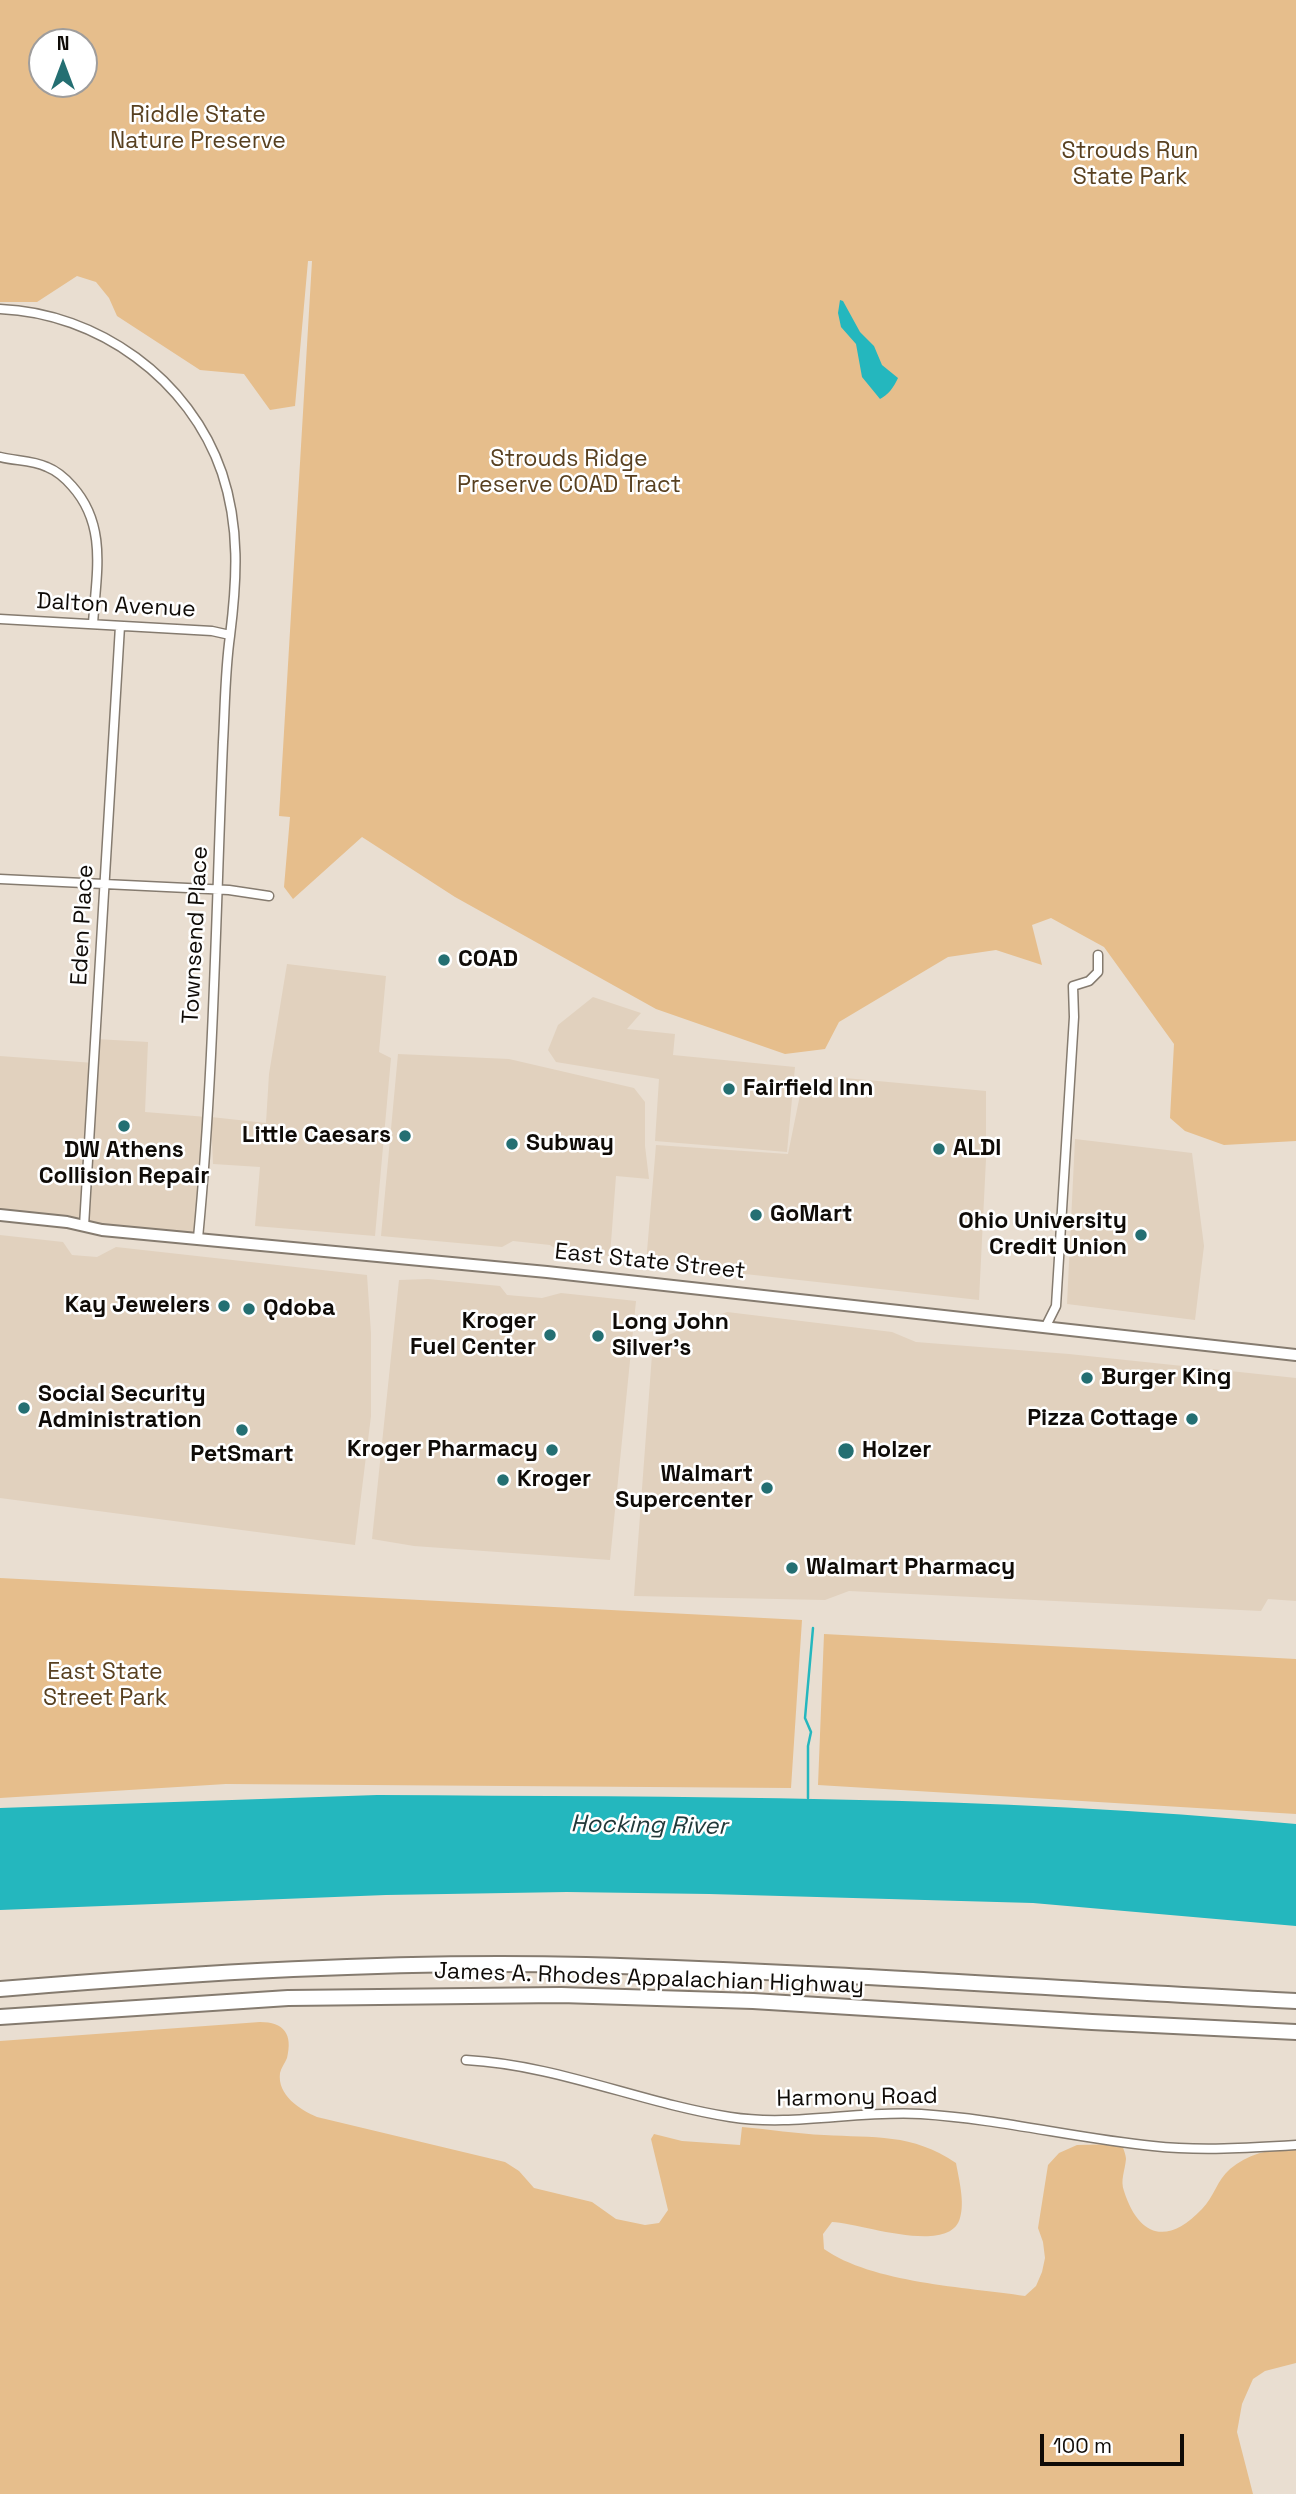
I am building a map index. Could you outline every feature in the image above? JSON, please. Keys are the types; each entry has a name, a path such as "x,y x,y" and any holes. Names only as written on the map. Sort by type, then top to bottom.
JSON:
{"highway":[{"name":"James A. Rhodes Appalachian Highway","path":"0,1989 170,1976 333,1968 584,1965 1296,2001"},
{"name":"James A. Rhodes Appalachian Highway","path":"0,2017 288,1998 561,1995 740,2000 1296,2032"}],"main road":[{"name":"East State Street","path":"0,1215 1296,1354"}],"street":[{"name":"Townsend Place","path":"0,309 42,314 108,339 138,358 162,378 192,414 220,469 230,501 237,551 223,741 219,891 206,1143 198,1237"},
{"path":"0,457 33,461 48,467 62,475 85,501 95,525 97,542 93,624"},
{"name":"Dalton Avenue","path":"0,619 212,631 230,635"},
{"name":"Eden Place","path":"84,1226 120,626"},
{"path":"0,878 248,892 269,896"},
{"path":"1046,1326 1056,1306 1074,1017 1073,986 1089,981 1098,972 1098,955"},
{"name":"Harmony Road","path":"466,2060 515,2064 553,2072 649,2100 732,2118 794,2119 917,2114 997,2122 1155,2147 1296,2145"}],"shaded area":[{"path":"287,964 386,976 379,1052 391,1058 375,1236 255,1226 260,1167 213,1164 211,1117 266,1123 269,1074"},
{"path":"593,997 641,1013 627,1029 675,1034 673,1055 795,1067 787,1152 655,1141 659,1079 556,1062 548,1050 558,1025"},
{"path":"96,1039 148,1042 145,1112 207,1117 198,1238 0,1215 0,1056 94,1063"},
{"path":"398,1054 509,1059 634,1088 645,1102 645,1146 649,1179 616,1176 610,1256 513,1241 502,1247 381,1236"},
{"path":"834,1077 986,1091 986,1159 979,1300 646,1263 656,1145 788,1154 801,1090"},
{"path":"1075,1139 1192,1153 1204,1246 1195,1320 1067,1304"},
{"path":"0,1235 63,1242 72,1255 97,1257 116,1247 367,1275 371,1333 371,1416 355,1545 0,1498"},
{"path":"428,1279 500,1286 507,1295 542,1298 561,1293 636,1301 610,1560 414,1546 372,1539 399,1280"},
{"path":"727,1312 892,1332 916,1342 1069,1354 1296,1378 1296,1601 1268,1599 1261,1611 849,1591 825,1600 634,1596 653,1341"}],"green space":[{"path":"0,0 1296,0 1296,1141 1224,1145 1185,1131 1170,1118 1174,1044 1104,947 1051,918 1032,925 1042,965 996,950 948,957 839,1022 825,1049 785,1054 656,1009 455,897 362,837 293,899 284,887 290,817 279,816 312,261 308,261 295,406 270,410 244,374 200,370 117,316 109,298 96,282 77,276 37,302 0,302"},
{"name":"East State Street Park","path":"0,1578 802,1620 791,1788 226,1784 0,1798"},
{"path":"824,1634 1296,1659 1296,1814 818,1785"},
{"path":"260,2022 275,2024 285,2031 289,2050 280,2073 282,2088 291,2101 310,2114 505,2162 519,2171 534,2188 592,2202 616,2219 645,2225 659,2223 668,2210 651,2139 654,2134 682,2141 740,2145 742,2127 876,2137 924,2146 956,2163 962,2205 960,2218 953,2229 940,2235 903,2235 832,2222 823,2234 824,2249 867,2269 893,2276 1025,2296 1036,2286 1042,2272 1045,2258 1038,2228 1048,2165 1059,2153 1077,2145 1122,2144 1126,2159 1123,2187 1130,2207 1146,2227 1166,2232 1178,2228 1202,2209 1226,2173 1237,2164 1261,2153 1296,2149 1296,2363 1265,2371 1253,2379 1242,2404 1237,2432 1253,2494 0,2494 0,2041"}],"water":[{"path":"840,300 860,332 874,346 882,365 898,378 880,399 862,377 856,344 841,327 838,313"},
{"name":"Hocking River","path":"377,1795 836,1799 1066,1808 1296,1824 1296,1926 1033,1903 567,1892 386,1895 0,1910 0,1808"}],"waterway":[{"path":"808,1798 808,1746 811,1732 805,1718 813,1628"}],"place":[{"name":"COAD","path":"444,960"},
{"name":"Fairfield Inn","path":"729,1089"},
{"name":"DW Athens Collision Repair","path":"124,1126"},
{"name":"Little Caesars","path":"405,1136"},
{"name":"Subway","path":"512,1144"},
{"name":"ALDI","path":"939,1149"},
{"name":"GoMart","path":"756,1215"},
{"name":"Ohio University Credit Union","path":"1141,1235"},
{"name":"Kay Jewelers","path":"224,1306"},
{"name":"Qdoba","path":"249,1309"},
{"name":"Kroger Fuel Center","path":"550,1335"},
{"name":"Long John Silver's","path":"598,1336"},
{"name":"Burger King","path":"1087,1378"},
{"name":"Social Security Administration","path":"24,1408"},
{"name":"Pizza Cottage","path":"1192,1419"},
{"name":"PetSmart","path":"242,1430"},
{"name":"Kroger Pharmacy","path":"552,1450"},
{"name":"Holzer","path":"846,1451"},
{"name":"Kroger","path":"503,1480"},
{"name":"Walmart Supercenter","path":"767,1488"},
{"name":"Walmart Pharmacy","path":"792,1568"}],"park label":[{"name":"Riddle State Nature Preserve","path":"198,129"},
{"name":"Strouds Run State Park","path":"1130,165"},
{"name":"Strouds Ridge Preserve COAD Tract","path":"569,473"}]}
